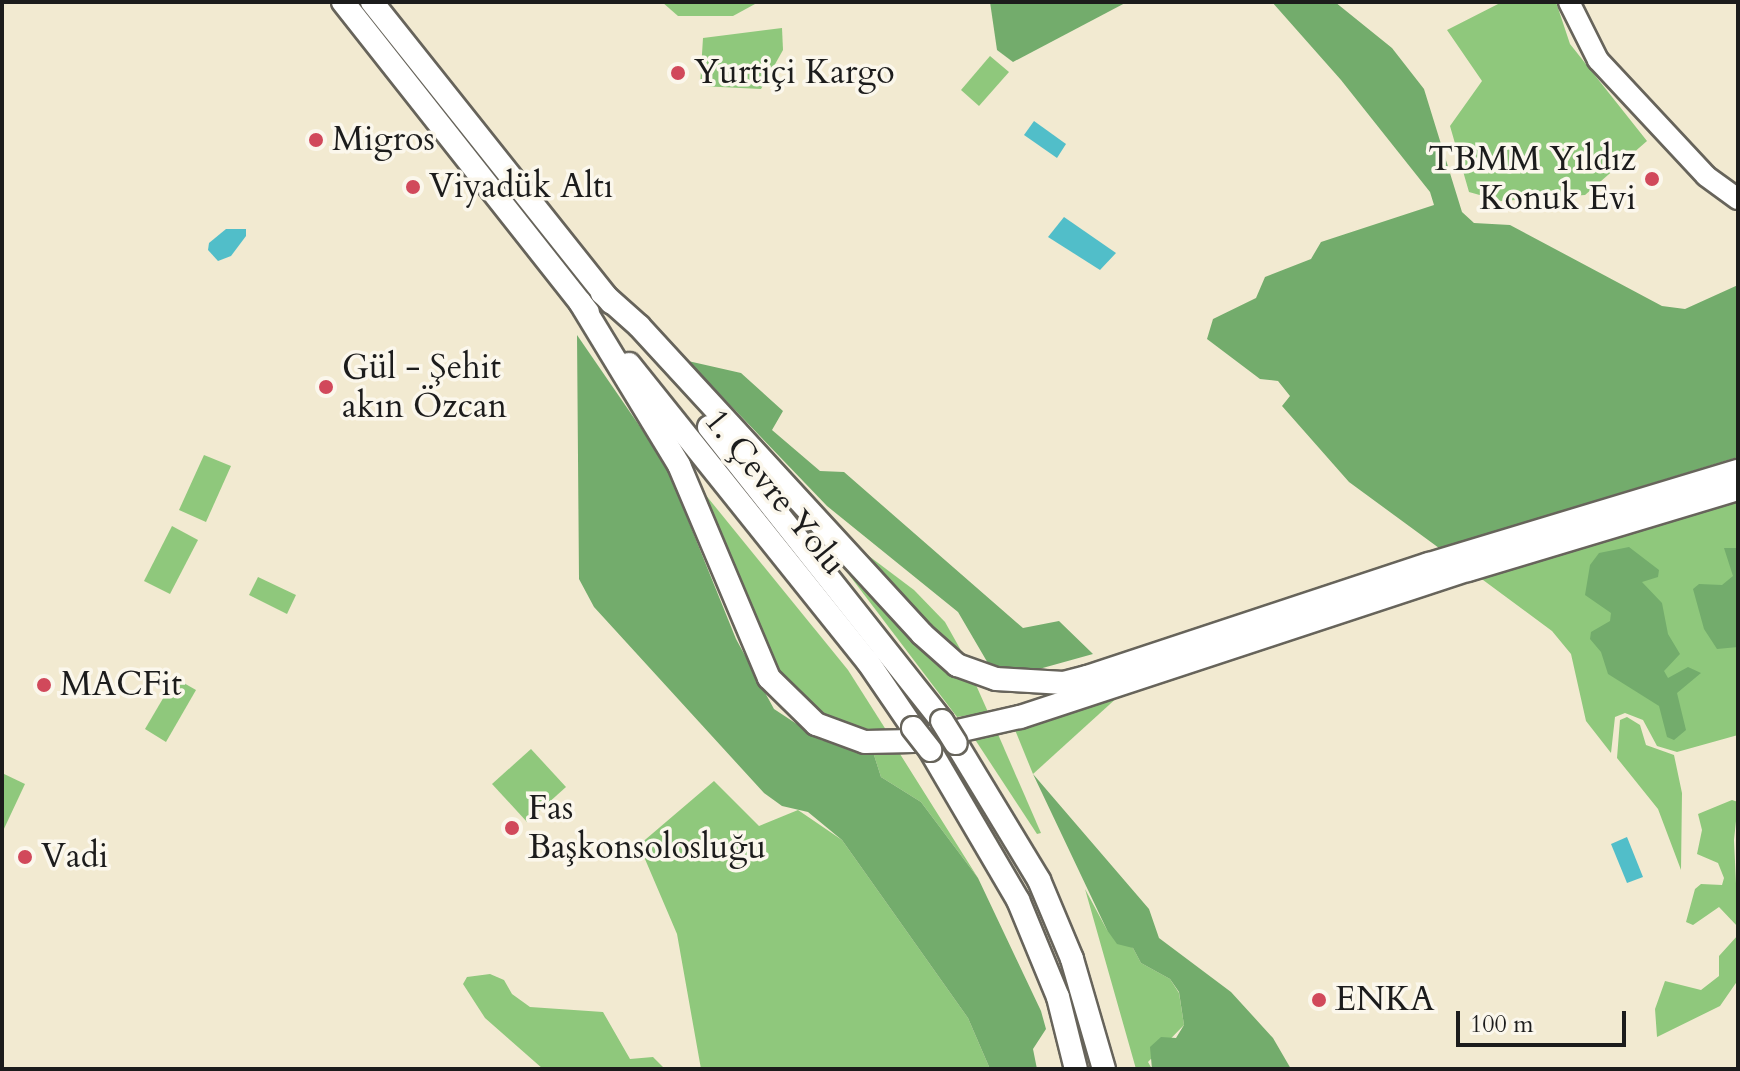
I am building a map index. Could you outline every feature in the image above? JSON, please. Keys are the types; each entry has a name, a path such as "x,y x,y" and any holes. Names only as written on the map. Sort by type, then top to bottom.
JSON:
{"highway":[{"name":"1. Çevre Yolu","path":"343,2 858,650 930,750 1018,900 1058,997 1076,1069"},
{"name":"1. Çevre Yolu","path":"372,2 942,721 1039,880 1076,971 1104,1069"},
{"path":"602,293 957,665 996,679 1064,683 1222,642"},
{"path":"580,302 679,465 759,659 779,691 816,724 865,742 942,737 1222,642 1646,508 1738,471"},
{"path":"1646,508 1738,489"}],"main road":[{"path":"1569,2 1598,60 1706,176 1738,199"}],"green space":[{"path":"662,2 755,4 733,16 678,16"},
{"path":"990,2 1127,2 1013,62 997,50"},
{"path":"1272,2 1335,2 1392,48 1424,89 1462,212 1474,223 1510,225 1662,306 1685,309 1738,285 1738,457 1439,548 1349,482 1282,406 1290,396 1278,381 1260,379 1207,339 1213,319 1256,298 1265,277 1311,259 1321,242 1434,205 1430,192 1341,80"},
{"path":"1502,2 1556,2 1570,44 1647,141 1585,195 1501,201 1469,192 1450,126 1482,81 1447,30"},
{"path":"782,28 783,50 761,89 700,86 703,38"},
{"path":"990,56 1009,72 979,106 961,90"},
{"path":"577,335 665,463 736,639 774,709 821,740 874,755 881,777 921,802 978,878 1041,1011 1046,1029 1033,1049 1037,1069 990,1069 968,1018 842,840 808,812 782,806 764,793 594,607 579,579"},
{"path":"688,361 741,373 783,411 772,430 820,471 844,472 1023,628 1059,621 1093,654 1039,669 1005,671 989,665 958,612 827,506"},
{"path":"204,455 231,466 206,522 179,510"},
{"path":"700,488 848,670 888,733 823,720 778,679"},
{"path":"1738,495 1738,735 1677,752 1657,746 1643,720 1625,713 1615,717 1611,753 1586,721 1571,654 1552,631 1479,577"},
{"path":"172,526 198,540 170,594 144,581"},
{"path":"812,526 948,670 976,685 988,712 957,717"},
{"path":"837,532 914,590 945,622 963,654 947,646"},
{"path":"1629,547 1659,570 1658,577 1642,582 1662,603 1668,634 1680,654 1664,671 1668,678 1688,667 1701,673 1677,693 1686,730 1674,740 1667,737 1659,706 1608,674 1601,652 1590,639 1591,632 1610,621 1611,613 1585,595 1590,565 1599,553"},
{"path":"1724,548 1738,548 1738,647 1717,649 1704,629 1693,589 1699,584 1722,585 1733,576"},
{"path":"258,577 296,595 287,614 249,595"},
{"path":"175,678 196,690 166,742 145,729"},
{"path":"1120,695 1033,774 1013,725"},
{"path":"1627,717 1640,725 1646,745 1674,755 1682,793 1681,870 1658,809 1617,758 1620,720"},
{"path":"997,732 1041,833 1037,834 974,738"},
{"path":"531,749 566,787 527,822 492,784"},
{"path":"900,754 978,878 921,802 881,777 874,755"},
{"path":"2,773 25,784 2,833"},
{"path":"1033,774 1149,909 1159,938 1231,992 1273,1038 1291,1069 1152,1069 1150,1047 1161,1037 1176,1038 1184,1025 1179,992 1170,979 1141,963 1133,948 1117,944 1107,930"},
{"path":"714,781 759,826 798,810 842,840 968,1018 990,1069 701,1069 677,934 639,845"},
{"path":"1732,800 1738,802 1734,840 1738,927 1719,907 1693,925 1686,922 1695,889 1701,884 1722,885 1724,878 1718,863 1697,854 1702,830 1698,814"},
{"path":"1085,889 1107,930 1133,948 1141,963 1170,979 1179,993 1184,1025 1148,1062 1152,1069 1136,1069"},
{"path":"1738,935 1738,980 1720,1006 1657,1037 1655,1009 1665,981 1701,990 1719,976 1719,956"},
{"path":"490,974 504,980 512,994 530,1007 603,1012 630,1059 653,1057 665,1069 543,1069 485,1018 463,984 467,977"}],"water":[{"path":"1034,121 1066,144 1057,158 1024,135"},
{"path":"1064,217 1116,253 1100,270 1048,237"},
{"path":"226,229 246,229 246,236 231,256 218,261 208,250 209,243"},
{"path":"1627,837 1643,877 1627,883 1611,844"}],"place":[{"name":"Yurtiçi Kargo","path":"678,73"},
{"name":"Migros","path":"316,140"},
{"name":"TBMM Yıldız Konuk Evi","path":"1652,179"},
{"name":"Viyadük Altı","path":"413,187"},
{"name":"Gül - Şehit akın Özcan","path":"326,387"},
{"name":"MACFit","path":"44,685"},
{"name":"Fas Başkonsolosluğu","path":"512,828"},
{"name":"Vadi","path":"25,857"},
{"name":"ENKA","path":"1319,1000"}]}
